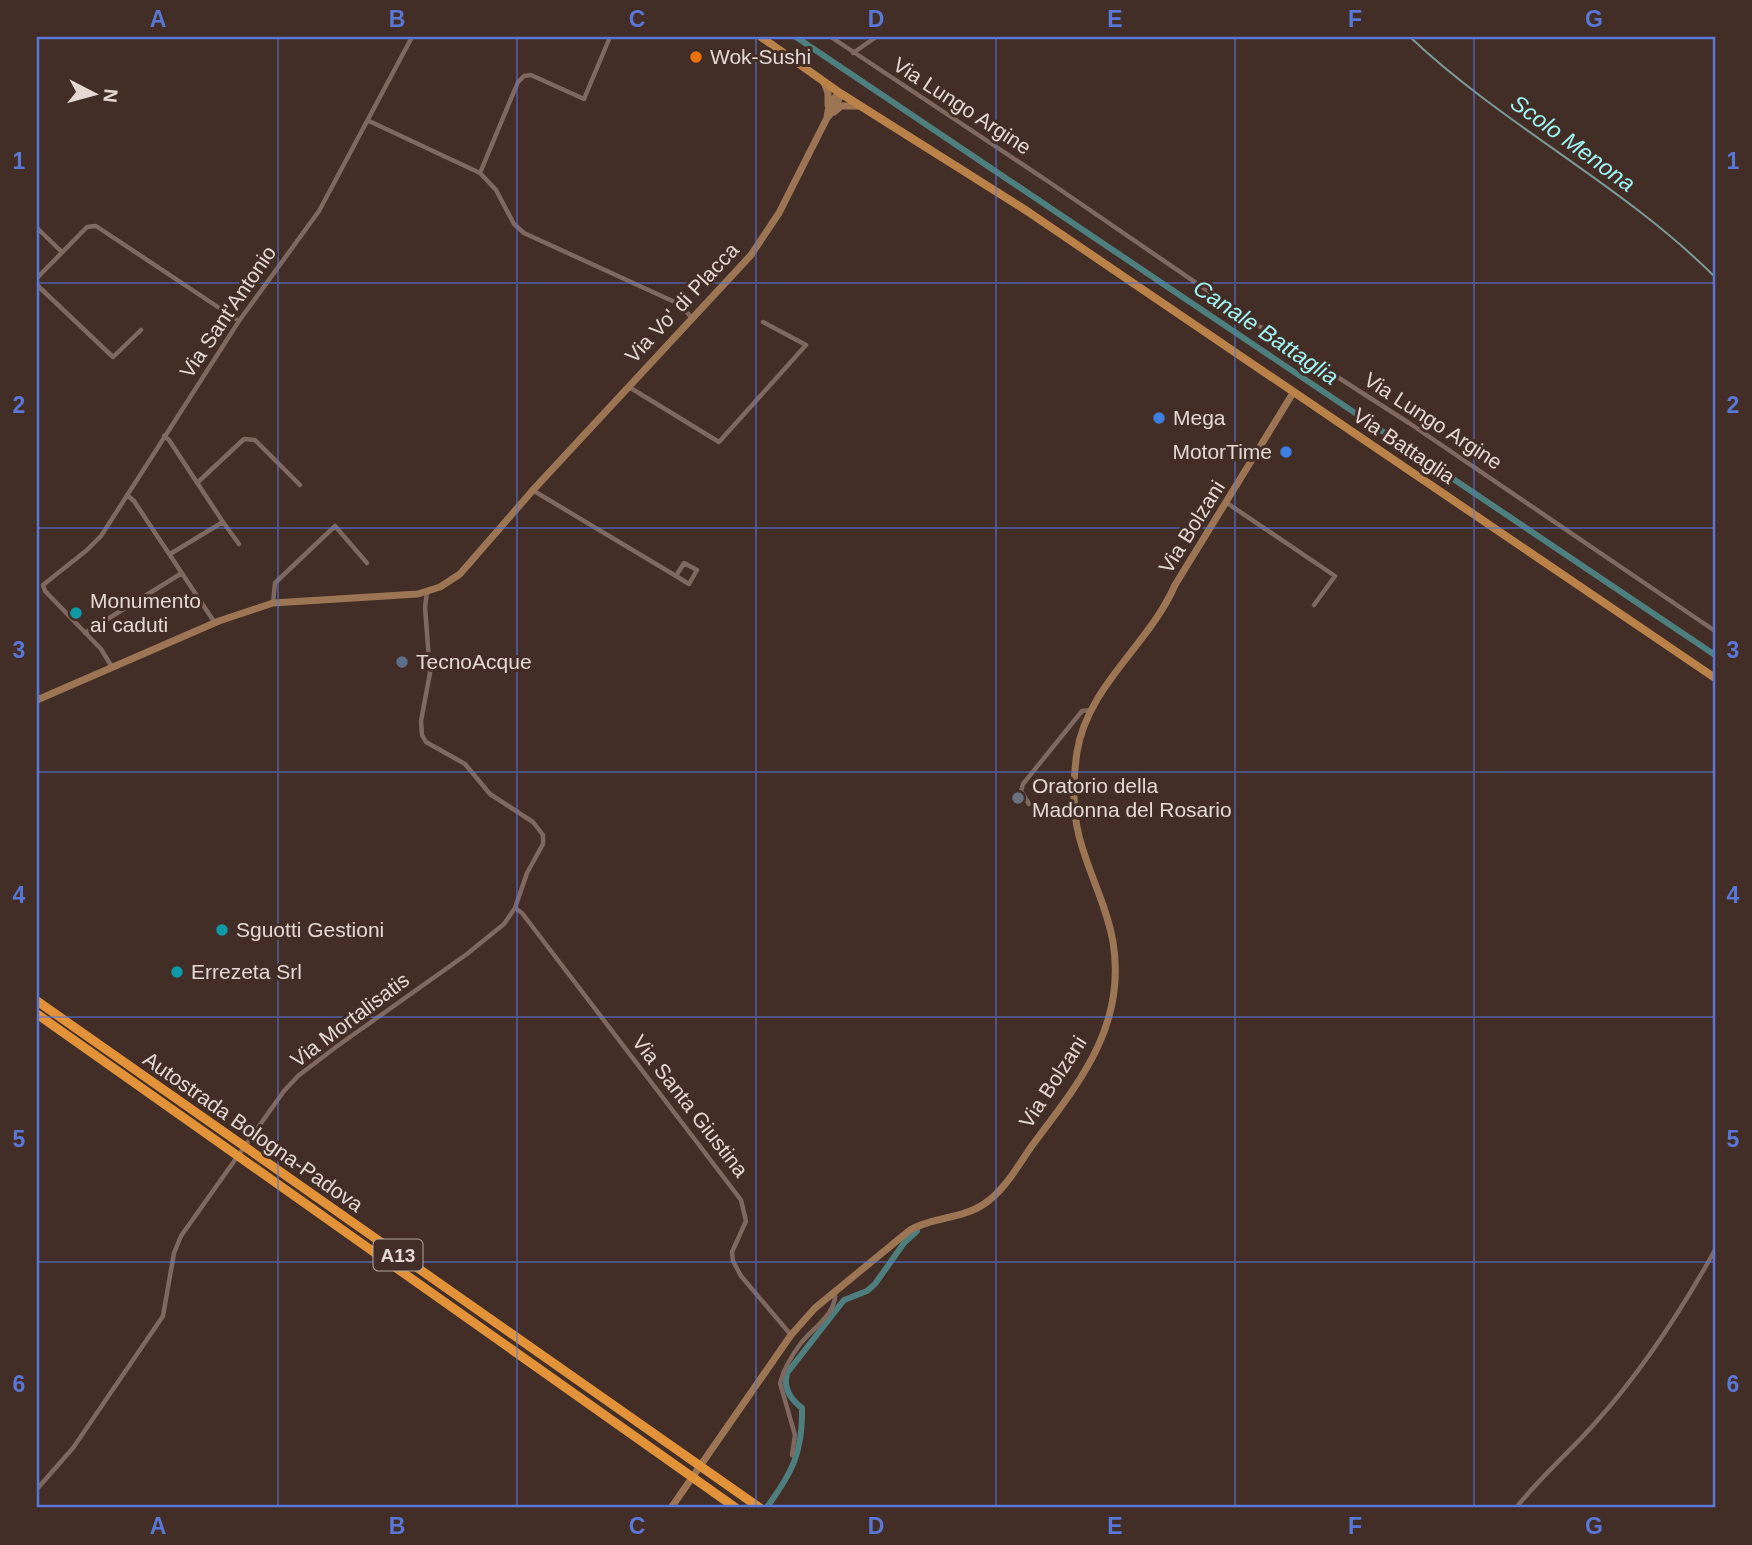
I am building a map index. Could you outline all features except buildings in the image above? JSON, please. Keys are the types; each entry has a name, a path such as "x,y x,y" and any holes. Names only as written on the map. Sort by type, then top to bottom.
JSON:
{"highway":[{"name":"Autostrada Bologna-Padova","path":"37,1001 760,1508"},
{"name":"Autostrada Bologna-Padova","path":"37,1014 736,1508"}],"main road":[{"name":"Via Battaglia","path":"761,37 840,93 1025,210 1715,678"}],"street":[{"name":"Via Sant'Antonio","path":"85,633 45,591 43,585 101,536 239,321 319,211 412,37"},
{"path":"480,173 524,76 531,75 584,99 610,37"},
{"name":"Via Lungo Argine","path":"831,37 1715,631"},
{"path":"853,53 876,37"},
{"name":"Via Vo' di Placca","path":"37,700 215,622 273,603 418,594 440,587 460,574 533,490 751,255 766,234 827,118 830,110 824,82"},
{"path":"830,110 832,99 840,93"},
{"path":"830,110 841,106 861,106"},
{"path":"369,121 480,173 496,190 514,224 524,233 679,304 692,318"},
{"path":"37,278 87,227 96,226 239,321"},
{"path":"37,228 62,252"},
{"path":"37,285 113,357 141,330"},
{"path":"628,387 719,442 806,345 763,322"},
{"name":"Via Bolzani","path":"671,1508 791,1335 816,1308 909,1230 971,1211 994,1196 1087,1068 1101,1044 1114,999 1116,975 1113,942 1079,836 1074,789 1077,748 1091,710 1107,681 1166,606 1175,585 1293,393"},
{"path":"164,436 239,544"},
{"path":"197,483 244,439 255,440 300,485"},
{"path":"533,490 689,584 697,570 684,563 676,576"},
{"path":"127,495 134,501 215,622"},
{"path":"1227,503 1335,576 1314,605"},
{"path":"170,554 223,522"},
{"path":"273,603 275,583 335,527 367,563"},
{"path":"112,667 101,649 85,633 182,573"},
{"name":"Via Mortalisatis","path":"37,1489 73,1448 163,1316 172,1263 181,1236 284,1091 298,1076 504,924 515,908 527,873 543,844 543,835 533,822 490,794 465,764 426,742 422,735 421,721 430,673 425,607 427,592"},
{"name":"Via Mortalisatis","path":"418,594 425,607"},
{"name":"Via Bolzani","path":"1028,804 1021,791 1023,784 1082,711 1091,710"},
{"name":"Via Santa Giustina","path":"515,908 522,913 741,1200 746,1221 732,1252 733,1262 741,1276 791,1335"},
{"path":"1516,1508 1536,1483 1597,1422 1628,1383 1666,1333 1715,1250"},
{"name":"Via Bolzani","path":"792,1455 795,1435 779,1382 793,1353 827,1315 835,1302 835,1293"}],"waterway":[{"name":"Canale Battaglia","path":"796,37 1715,655"},
{"name":"Scolo Menona","path":"1410,37 1484,99 1642,213 1715,277"},
{"path":"767,1507 789,1472 800,1437 802,1408 788,1393 787,1373 844,1300 867,1291 875,1284 904,1243 917,1231"}],"place":[{"name":"Wok-Sushi","path":"696,57"},
{"name":"Mega","path":"1159,418"},
{"name":"MotorTime","path":"1286,452"},
{"name":"Monumento ai caduti","path":"76,613"},
{"name":"TecnoAcque","path":"402,662"},
{"name":"Oratorio della Madonna del Rosario","path":"1018,798"},
{"name":"Sguotti Gestioni","path":"222,930"},
{"name":"Errezeta Srl","path":"177,972"}]}
